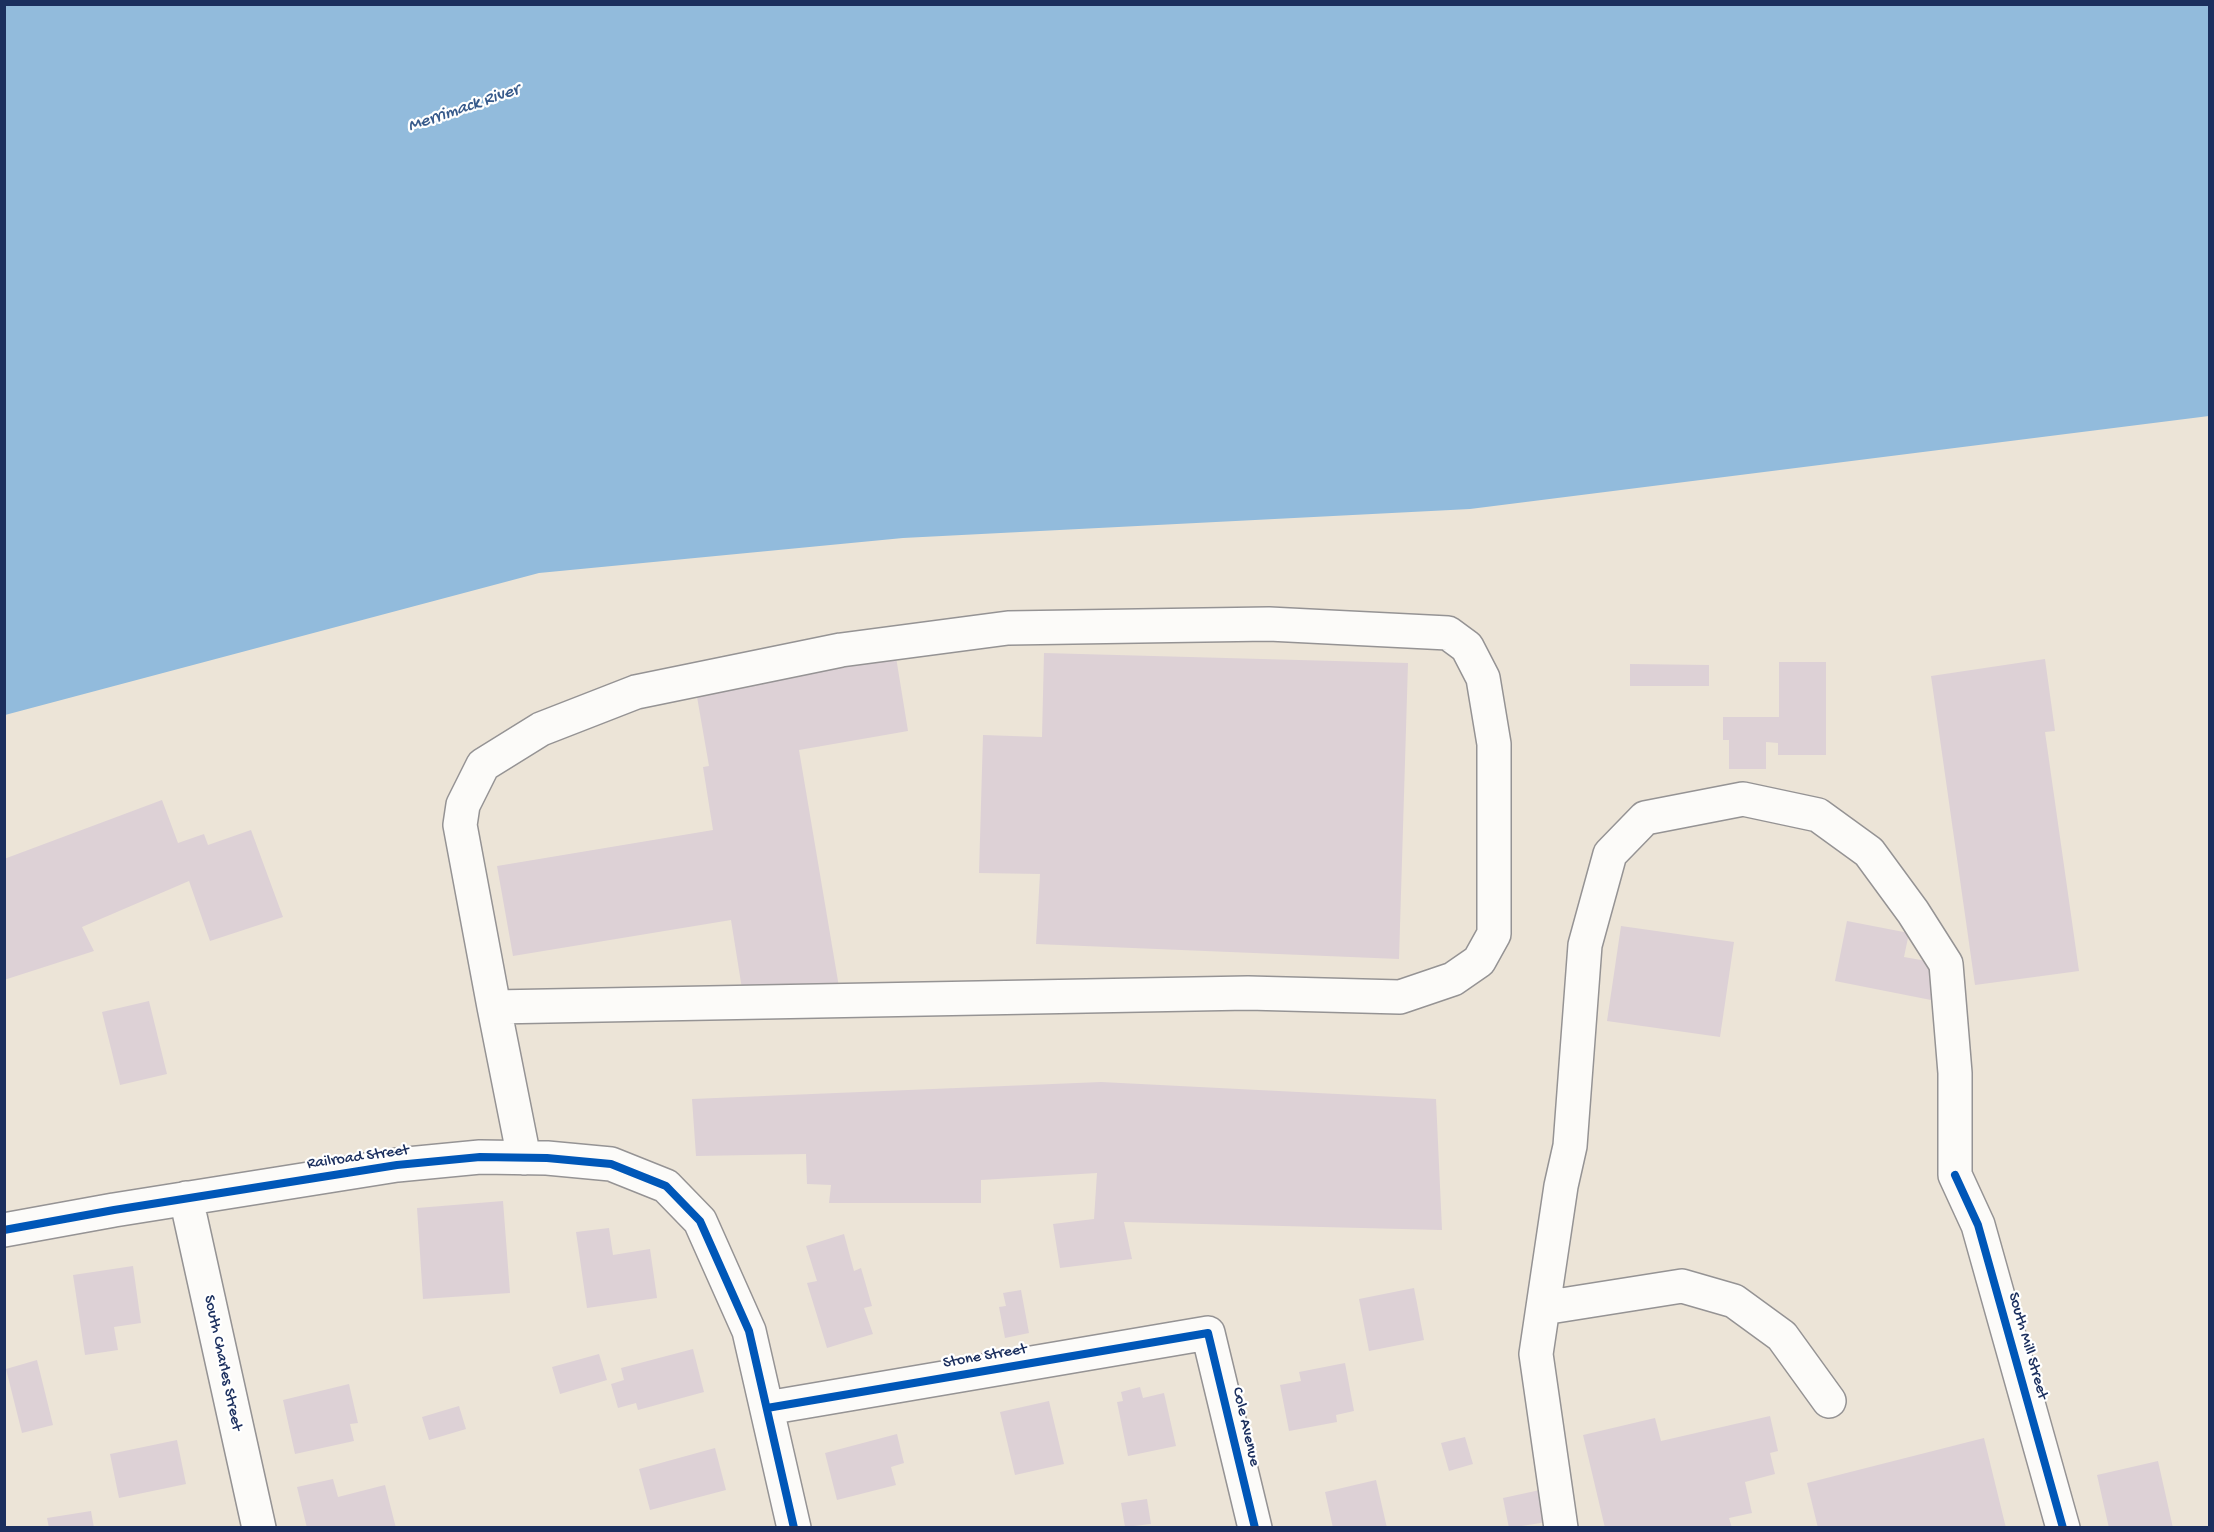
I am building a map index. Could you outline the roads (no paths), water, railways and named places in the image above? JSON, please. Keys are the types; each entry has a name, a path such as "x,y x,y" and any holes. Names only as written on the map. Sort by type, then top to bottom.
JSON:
{"street":[{"path":"494,1007 1248,993 1400,997 1454,979 1479,961 1494,934 1494,744 1483,678 1467,648 1448,633 1269,624 1008,628 842,650 636,692 541,729 483,765 463,805 460,825 494,1007 524,1158"},
{"name":"South Mill Street","path":"1543,1308 1561,1186 1570,1146 1586,945 1610,854 1645,818 1743,799 1818,814 1869,852 1913,912 1946,964 1955,1073 1955,1175 1978,1225 2063,1527"},
{"name":"Railroad Street","path":"4,1230 186,1198 398,1165 480,1157 611,1164 666,1186 700,1221 749,1331 767,1408"},
{"name":"South Charles Street","path":"186,1198 259,1527"},
{"path":"1561,1527 1536,1354 1543,1308 1682,1286 1734,1301 1782,1336 1829,1401"},
{"name":"Stone Street","path":"767,1408 1208,1333"},
{"name":"Cole Avenue","path":"1208,1333 1255,1527"},
{"path":"767,1408 794,1527"}],"water":[{"name":"Merrimack River","path":"5,4 2209,5 2209,416 1470,509 903,538 539,573 5,715"}]}
